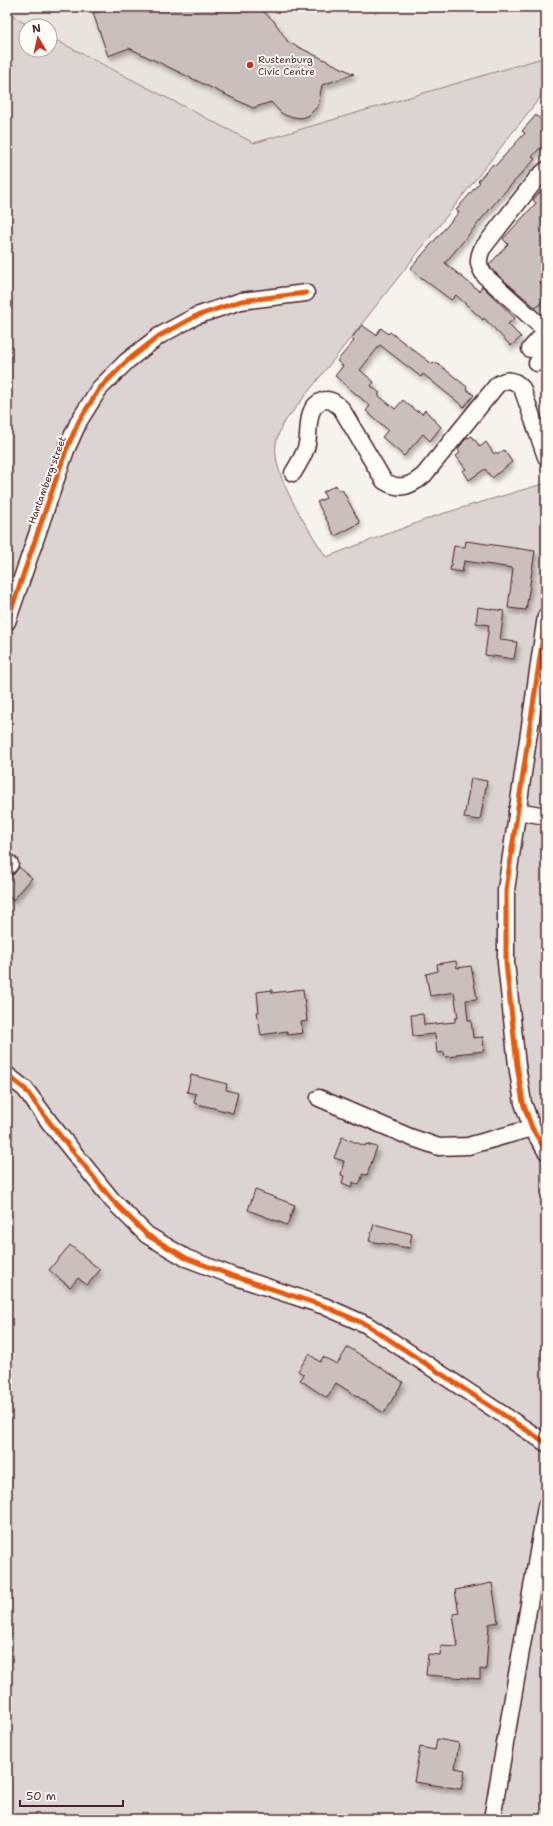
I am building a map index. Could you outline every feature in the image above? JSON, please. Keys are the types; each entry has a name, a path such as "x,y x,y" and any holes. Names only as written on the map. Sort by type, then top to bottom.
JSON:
{"street":[{"path":"538,355 546,331 485,276 478,264 478,257 482,249 533,183 546,170"},
{"name":"Hantamberg street","path":"7,622 66,450 79,421 99,389 127,361 159,336 196,316 241,301 306,293"},
{"path":"293,473 302,459 306,447 311,411 316,404 325,400 333,401 341,408 384,481 392,486 404,487 413,484 424,475 497,385 503,381 510,380 516,381 522,388 546,456"},
{"path":"546,616 506,890 506,963 523,1103 532,1128 546,1151"},
{"path":"517,811 546,816"},
{"path":"7,1076 25,1089 50,1123 112,1200 147,1235 186,1258 233,1276 324,1306 367,1325 546,1443"},
{"path":"319,1098 410,1137 439,1147 468,1146 532,1128"},
{"path":"492,1819 546,1506"}],"shaded area":[{"path":"7,7 10,7 15,18 18,20 18,58 58,58 58,41 254,143 546,57 546,90 282,425 276,443 276,456 279,471 285,486 301,517 326,557 438,515 546,483 546,1819 7,1819"},
{"name":"Rustenburg Civic Centre","path":"10,7 546,7 546,57 254,143 58,41 58,18 18,18 18,20 15,18"}],"building":[{"name":"Rustenburg Civic Centre","path":"99,7 254,7 264,12 274,21 288,42 354,74 322,85 318,106 308,116 301,118 287,116 281,113 271,102 253,108 129,48 108,56 93,13 100,11"},
{"path":"536,115 546,124 546,141 532,157 535,159 499,198 445,263 479,291 482,286 515,318 508,324 521,337 511,346 484,318 483,320 456,295 451,300 410,269 459,212 456,210 480,182 478,181 493,164 495,166 525,133 522,131"},
{"path":"546,185 546,277 540,283 546,288 546,297 536,308 492,270 489,265 508,244 503,239 536,203 533,200"},
{"path":"362,325 376,335 381,328 388,334 390,332 432,364 434,362 441,366 467,387 466,389 474,395 464,407 423,374 421,377 380,345 360,370 374,382 371,386 380,393 378,395 395,409 403,400 417,412 418,410 422,414 425,410 441,427 430,441 423,434 404,456 382,437 388,430 366,411 370,406 335,376 343,366 337,361 354,341 351,339"},
{"path":"472,436 480,447 486,442 494,454 496,452 498,454 504,450 512,462 492,478 485,469 469,480 463,471 466,469 456,456 460,453 458,449 467,437"},
{"path":"336,485 339,491 342,489 360,523 335,536 317,502 326,498 323,492"},
{"path":"466,541 535,551 526,610 508,608 513,568 464,561 462,572 450,570 454,546 465,547"},
{"path":"478,607 504,611 500,640 517,642 514,659 485,655 489,625 476,623"},
{"path":"471,778 487,781 480,820 464,818"},
{"path":"19,867 32,878 13,900 7,895 7,876 14,874"},
{"path":"456,961 457,968 471,966 477,999 466,1000 468,1020 471,1020 473,1038 483,1037 484,1051 456,1054 456,1056 445,1057 444,1052 437,1053 435,1034 413,1036 411,1015 423,1014 424,1025 455,1022 455,1018 458,1018 454,992 430,996 426,974 438,971 437,964"},
{"path":"303,989 307,1021 301,1022 303,1033 287,1035 287,1031 261,1035 257,1012 259,1012 257,992 272,990 272,993"},
{"path":"191,1075 227,1084 226,1090 238,1093 233,1113 194,1103 196,1094 187,1092"},
{"path":"342,1137 365,1146 366,1144 377,1147 367,1175 363,1174 359,1185 353,1182 352,1187 342,1183 344,1176 341,1175 344,1161 334,1158"},
{"path":"255,1190 295,1205 287,1225 248,1210"},
{"path":"374,1224 412,1234 409,1248 369,1241"},
{"path":"70,1245 100,1270 87,1285 78,1278 70,1287 49,1270"},
{"path":"348,1347 403,1382 384,1413 336,1383 327,1398 300,1380 304,1375 298,1371 309,1354 320,1362 323,1357 337,1364"},
{"path":"492,1583 498,1622 489,1624 486,1670 480,1669 480,1679 426,1675 428,1654 440,1655 441,1646 458,1647 453,1614 459,1613 455,1590"},
{"path":"437,1739 459,1743 455,1768 465,1770 461,1789 414,1782 420,1747 435,1750"}],"cycle path":[{"path":"7,622 66,450 79,421 99,389 127,361 159,336 196,316 241,301 306,293"},
{"path":"546,616 506,890 506,963 517,1065 523,1103 532,1128 546,1151"},
{"path":"7,1075 25,1089 50,1123 112,1200 147,1235 186,1258 233,1276 324,1306 367,1325 546,1443"}],"place":[{"name":"Rustenburg Civic Centre","path":"250,65"}]}
